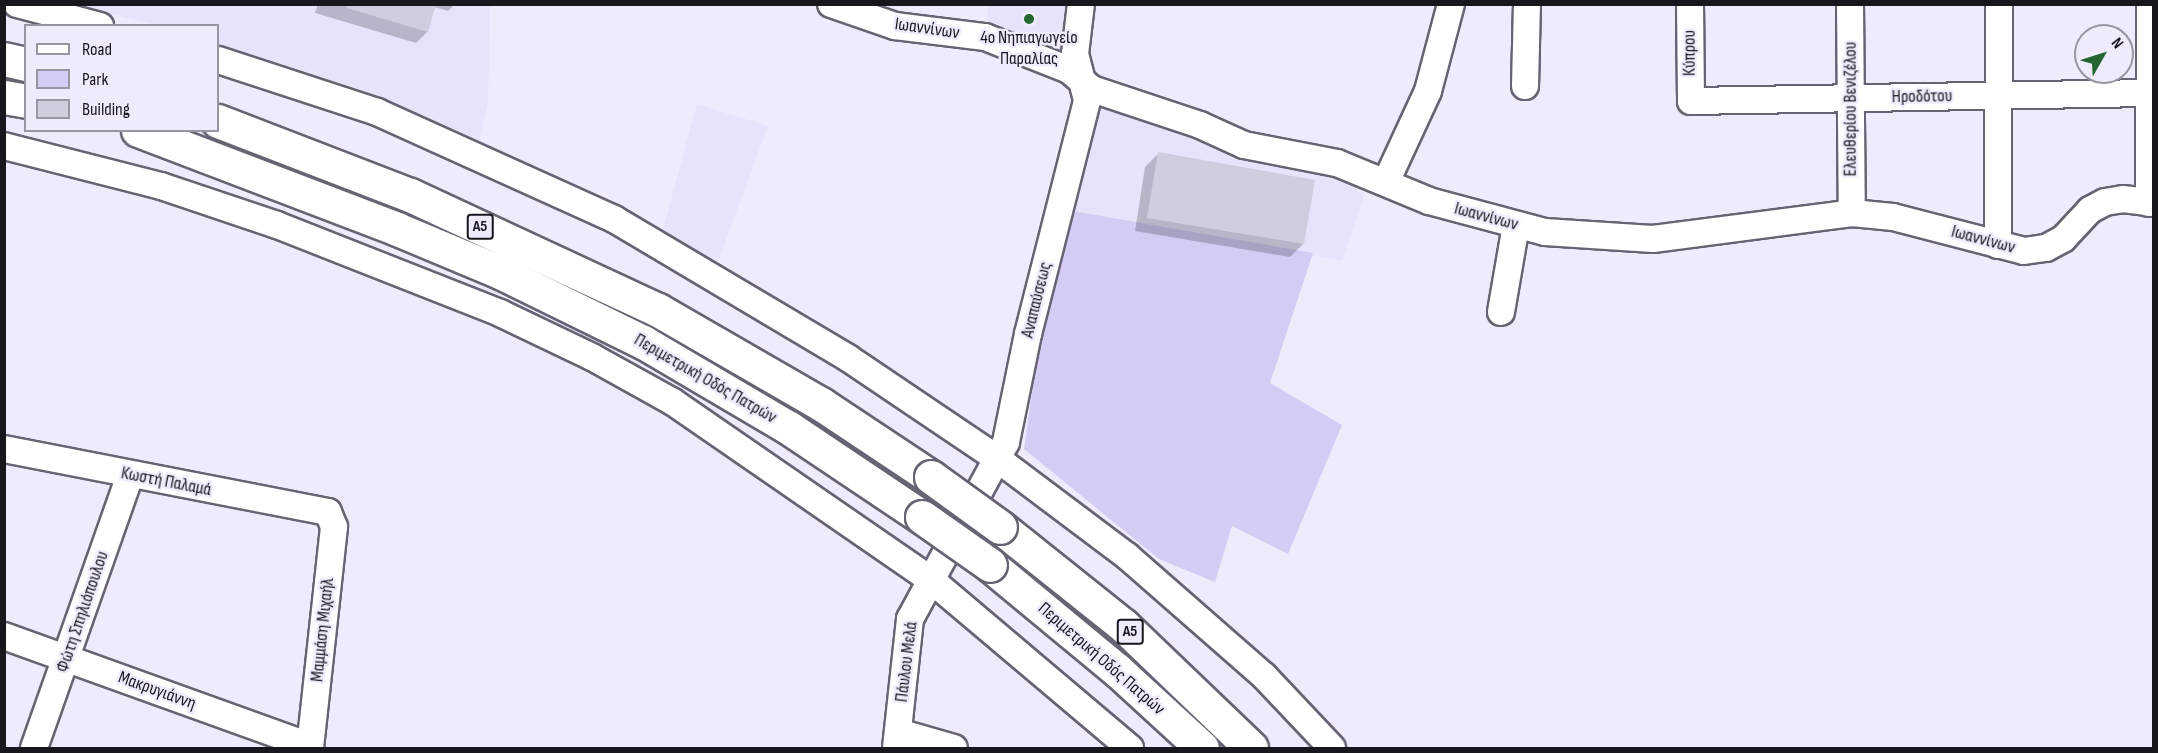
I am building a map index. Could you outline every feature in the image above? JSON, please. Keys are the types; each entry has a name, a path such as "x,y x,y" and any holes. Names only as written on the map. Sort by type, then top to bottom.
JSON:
{"highway":[{"path":"4,59 24,64"},
{"path":"4,97 24,101"},
{"name":"Περιμετρική Οδός Πατρών","path":"219,121 410,195 658,310 821,404 931,477 1000,527 1124,626 1251,748"},
{"name":"Περιμετρική Οδός Πατρών","path":"143,132 408,233 502,273 643,342 789,428 990,565 1117,669 1202,748"}],"street":[{"path":"17,4 92,24"},
{"name":"Ιωαννίνων","path":"831,4 895,26 985,37 1069,70 1092,89 1200,125 1244,144 1337,163 1445,206 1516,225 1578,236 1653,239 1852,213 1893,217 2024,251 2046,248 2069,234 2098,205 2123,199 2151,203"},
{"name":"Αναπαύσεως","path":"930,579 999,460 1087,100 1076,54 1081,4"},
{"path":"1386,182 1428,91 1450,4"},
{"path":"1525,86 1527,4"},
{"name":"Κύπρου","path":"1690,4 1690,101"},
{"name":"Ελευθερίου Βενιζέλου","path":"1850,4 1852,213"},
{"path":"1998,246 1999,4"},
{"path":"2150,4 2151,203"},
{"path":"219,60 377,112 614,219 848,358 999,460 1127,556 1264,676 1332,748"},
{"name":"Ηροδότου","path":"1690,101 2151,93"},
{"path":"4,146 161,186 277,225 500,313 673,402 930,579 1130,748"},
{"path":"1501,312 1516,225"},
{"name":"Κωστή Παλαμά","path":"4,449 328,512"},
{"name":"Φώτη Σπηλιόπουλου","path":"34,748 130,475"},
{"name":"Μαμμάση Μιχαήλ","path":"310,747 334,527 328,512"},
{"name":"Πάυλου Μελά","path":"897,740 910,619 930,579"},
{"name":"Μακρυγιάννη","path":"4,636 310,747"},
{"path":"897,740 954,748"}],"shaded area":[{"path":"78,5 490,5 488,102 479,140 406,108 219,44 219,24 151,24"},
{"name":"4o Νηπιαγωγείο Παραλίας","path":"988,5 1071,5 1068,43 1049,55 986,33"},
{"path":"697,104 768,126 716,267 662,233"},
{"path":"1095,106 1346,181 1364,196 1342,261 1065,210"}],"green space":[{"path":"1067,210 1313,253 1270,383 1342,425 1288,554 1232,526 1215,582 1159,559 1024,449 1040,337"}],"building":[{"path":"347,4 436,4 428,32 347,8"},
{"path":"1158,152 1315,180 1304,244 1147,218"}],"place":[{"name":"4o Νηπιαγωγείο Παραλίας","path":"1029,19"}]}
